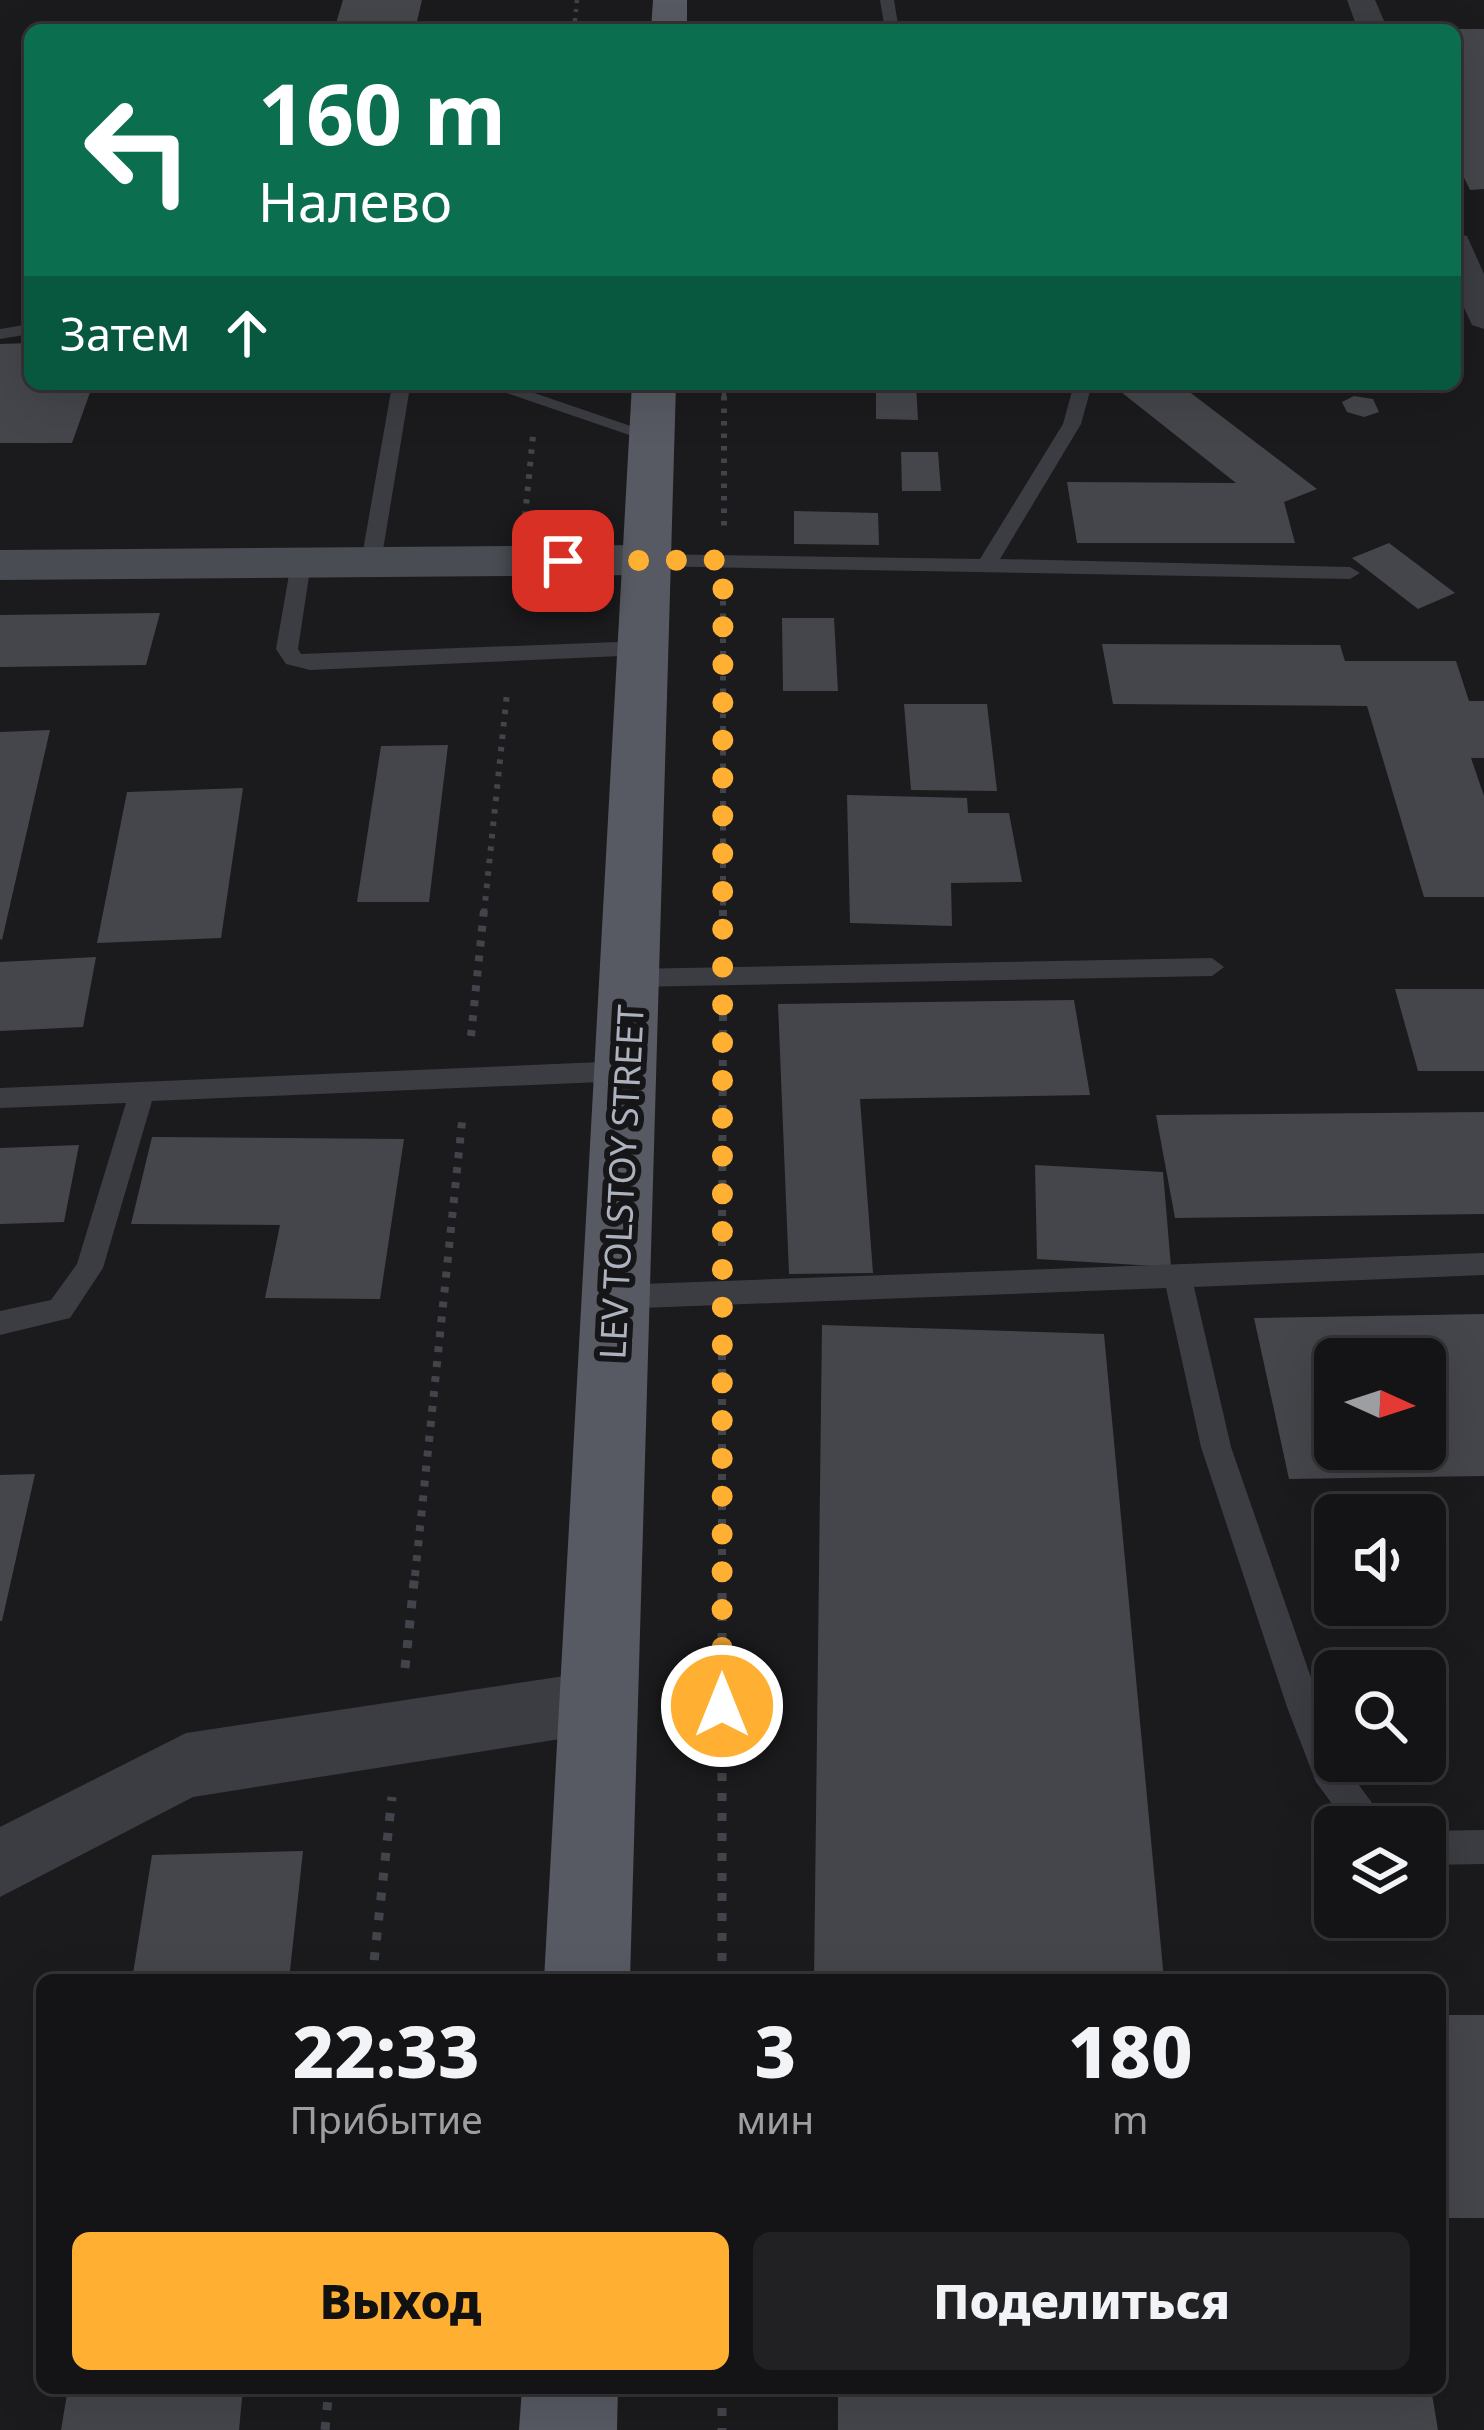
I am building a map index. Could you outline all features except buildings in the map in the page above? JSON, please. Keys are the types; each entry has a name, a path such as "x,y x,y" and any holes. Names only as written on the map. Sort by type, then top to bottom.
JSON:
{"main road":[{"name":"LEV TOLSTOY STREET","path":"587,1974 653,410"},
{"path":"0,565 647,560"},
{"path":"568,2430 570,2394"}],"street":[{"path":"1461,259 1484,318"},
{"path":"0,1863 186,1766 598,1702"}],"lane":[{"path":"371,562 401,390"},
{"path":"509,390 537,399 653,410"},
{"path":"986,565 1072,424 1081,390"},
{"path":"647,560 1350,573"},
{"path":"301,563 287,649 293,659 310,663 643,648"},
{"path":"631,978 1213,968"},
{"path":"0,1098 625,1071"},
{"path":"0,1323 60,1310 88,1268 142,1092"},
{"path":"616,1297 1484,1264"},
{"path":"1177,1273 1216,1447 1303,1707 1328,1770 1352,1806"},
{"path":"1446,1848 1484,1847"}],"path":[{"path":"722,1974 724,390"},
{"path":"521,561 537,399"},
{"path":"373,1974 511,654"},
{"path":"325,2430 328,2394"},
{"path":"722,2394 722,2430"}],"route":[{"path":"563,561 723,560 722,1706"}]}
